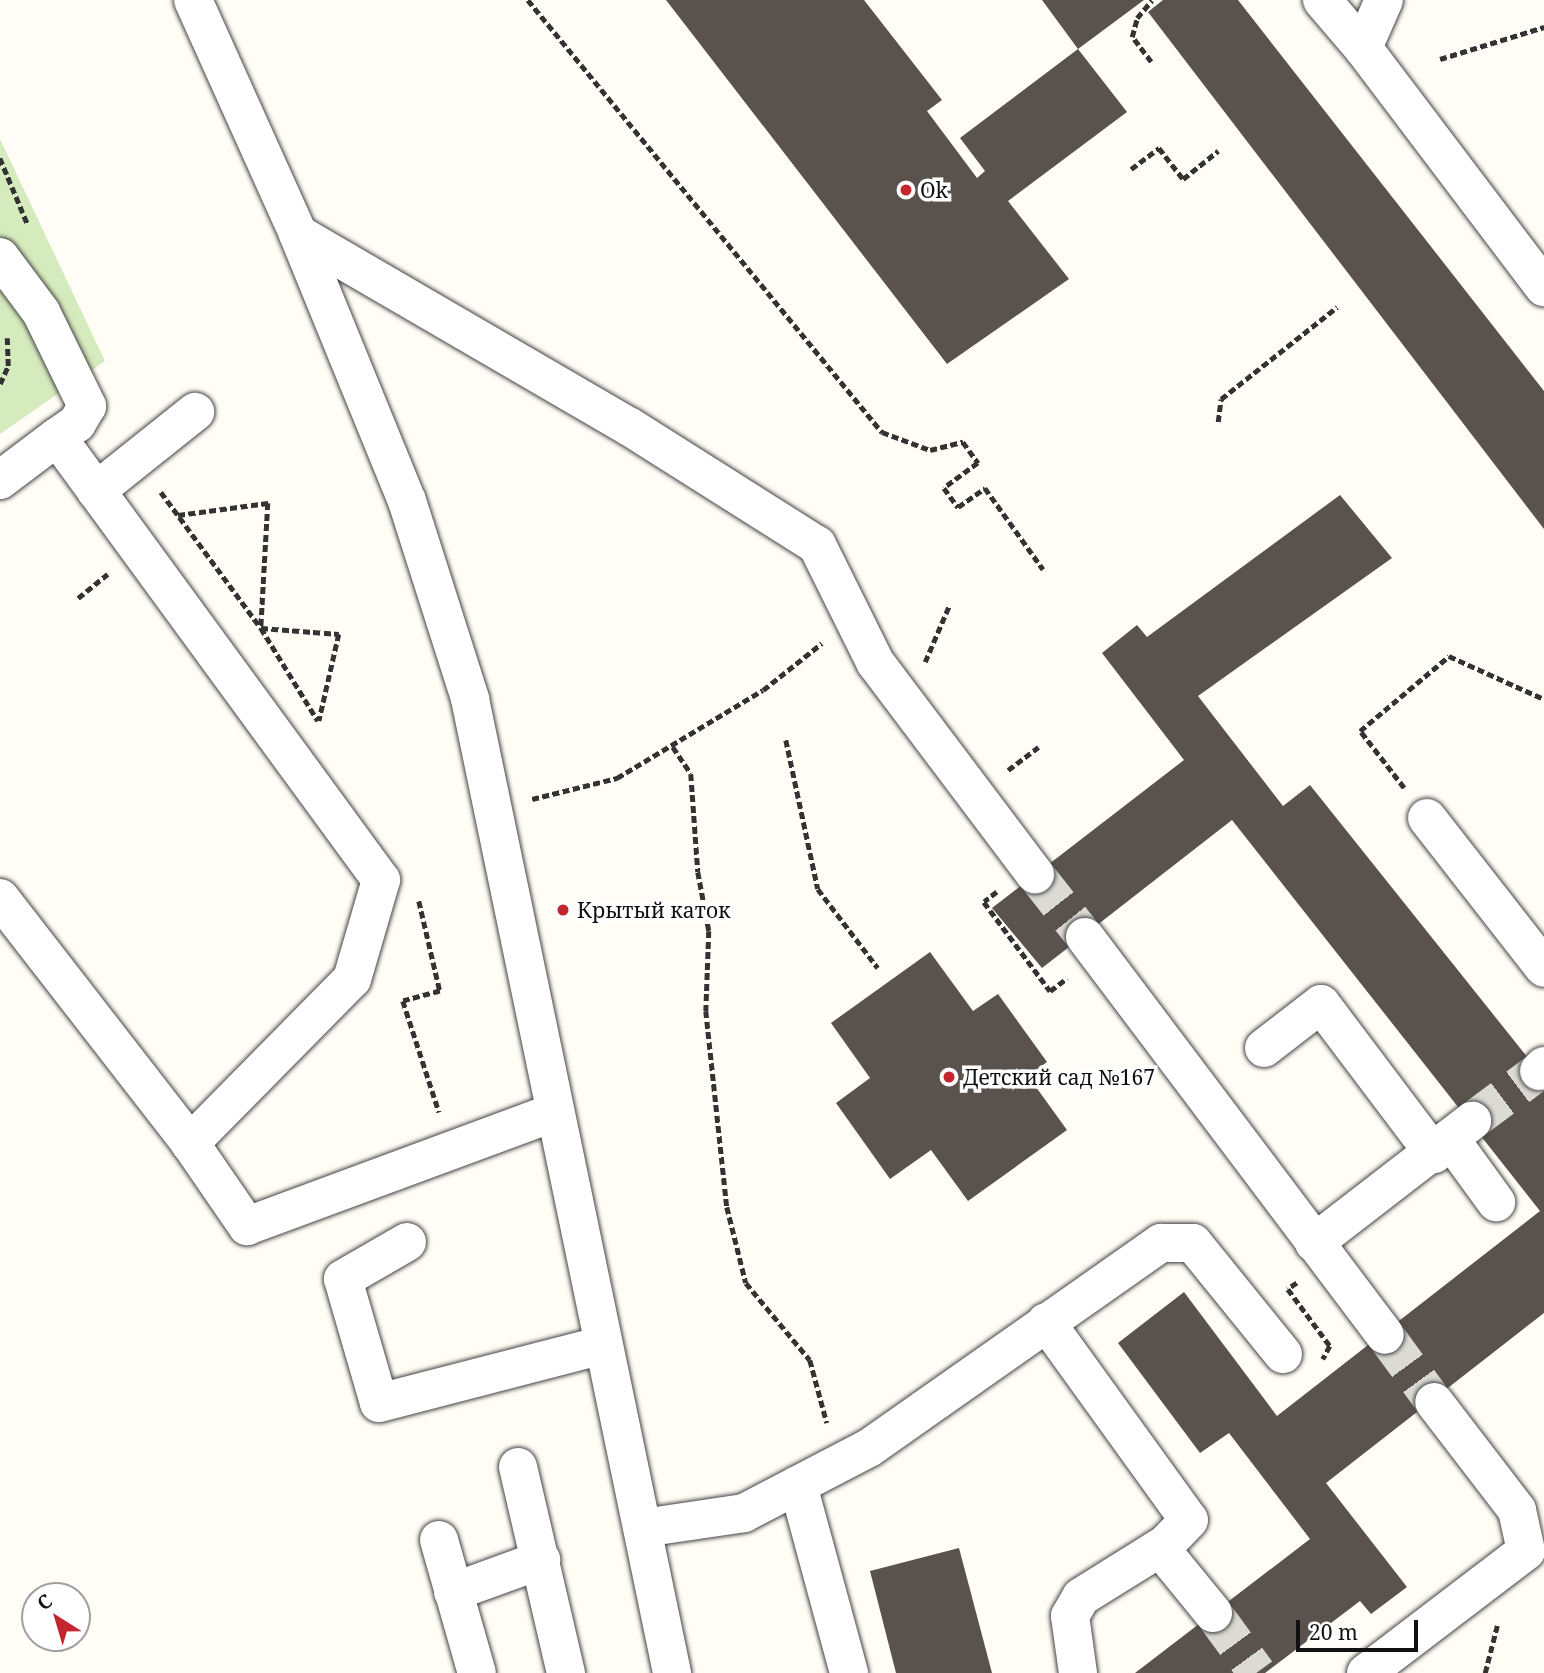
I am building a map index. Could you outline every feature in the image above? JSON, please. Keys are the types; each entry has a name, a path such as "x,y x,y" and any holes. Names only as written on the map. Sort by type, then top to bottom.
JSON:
{"street":[{"path":"194,0 298,234 407,501 470,699 553,1113 673,1673"},
{"path":"1322,0 1363,48 1544,287"},
{"path":"1363,48 1384,0"},
{"path":"298,234 642,434 817,545 875,662 1032,871"},
{"path":"0,257 41,312 87,406 77,423 0,480"},
{"path":"96,491 195,412"},
{"path":"57,437 382,880 352,979 190,1143"},
{"path":"1427,818 1544,968"},
{"path":"0,898 190,1143 247,1226 553,1113"},
{"path":"1091,945 1312,1258 1385,1335"},
{"path":"1264,1048 1321,1004 1452,1138 1496,1202"},
{"path":"1312,1258 1452,1138"},
{"path":"407,1242 343,1279 379,1404 603,1345"},
{"path":"643,1528 744,1513 869,1448 1161,1242 1193,1243 1283,1354"},
{"path":"1046,1322 1180,1502 1189,1520 1160,1549 1081,1597 1070,1616 1078,1673"},
{"path":"1366,1673 1535,1563 1531,1502 1434,1402"},
{"path":"518,1467 566,1673"},
{"path":"798,1485 849,1673"},
{"path":"439,1539 477,1673"},
{"path":"1160,1549 1213,1613"},
{"path":"453,1592 541,1560"}],"path":[{"path":"528,0 882,432 930,450 963,442 978,463 944,488 958,508 985,488 1043,569"},
{"path":"1151,62 1132,37 1137,18 1152,0"},
{"path":"1440,59 1544,27"},
{"path":"1131,169 1159,148 1183,179 1218,151"},
{"path":"0,158 30,231"},
{"path":"1218,422 1221,399 1337,307"},
{"path":"0,384 8,366 6,325"},
{"path":"0,337 6,336"},
{"path":"177,515 268,503 261,628 339,634 319,721"},
{"path":"927,659 949,606"},
{"path":"518,802 617,778 673,747 763,690 828,639"},
{"path":"1388,768 1360,731 1449,656 1544,699"},
{"path":"786,740 818,889 878,968"},
{"path":"673,747 691,774 695,849 709,932 706,1011 727,1208 746,1283 810,1360 836,1465"},
{"path":"999,777 1038,747"},
{"path":"1032,871 984,902 1051,991 1091,945"},
{"path":"1312,1258 1288,1289 1323,1334"},
{"path":"1485,1673 1497,1626"}],"green space":[{"path":"0,139 105,361 0,434"}],"building":[{"name":"Ok","path":"666,0 864,0 942,100 927,111 977,178 985,171 960,138 1078,49 1127,112 1008,201 1069,279 947,364"},
{"path":"1042,0 1144,0 1078,49"},
{"path":"1163,0 1238,0 1544,391 1544,529 1148,12"},
{"path":"1340,495 1392,558 1198,696 1283,806 1310,785 1544,1078 1544,1313 1326,1483 1407,1587 1371,1614 1360,1601 1265,1673 1135,1673 1310,1539 1229,1433 1200,1453 1118,1343 1184,1292 1277,1416 1540,1211 1232,820 1042,968 992,908 1184,760 1102,653 1137,625 1147,637"},
{"name":"Детский сад №167","path":"930,952 973,1011 998,994 1047,1062 1028,1076 1067,1130 968,1201 931,1150 890,1179 836,1103 870,1078 831,1023"},
{"path":"959,1548 992,1673 896,1673 870,1571"}],"tunnel":[{"path":"1035,874 1085,937"},
{"path":"1472,1121 1539,1071"},
{"path":"1385,1335 1434,1402"},
{"path":"1213,1613 1257,1673"}],"place":[{"name":"Ok","path":"906,190"},
{"name":"Крытый каток","path":"563,910"},
{"name":"Детский сад №167","path":"949,1077"}]}
